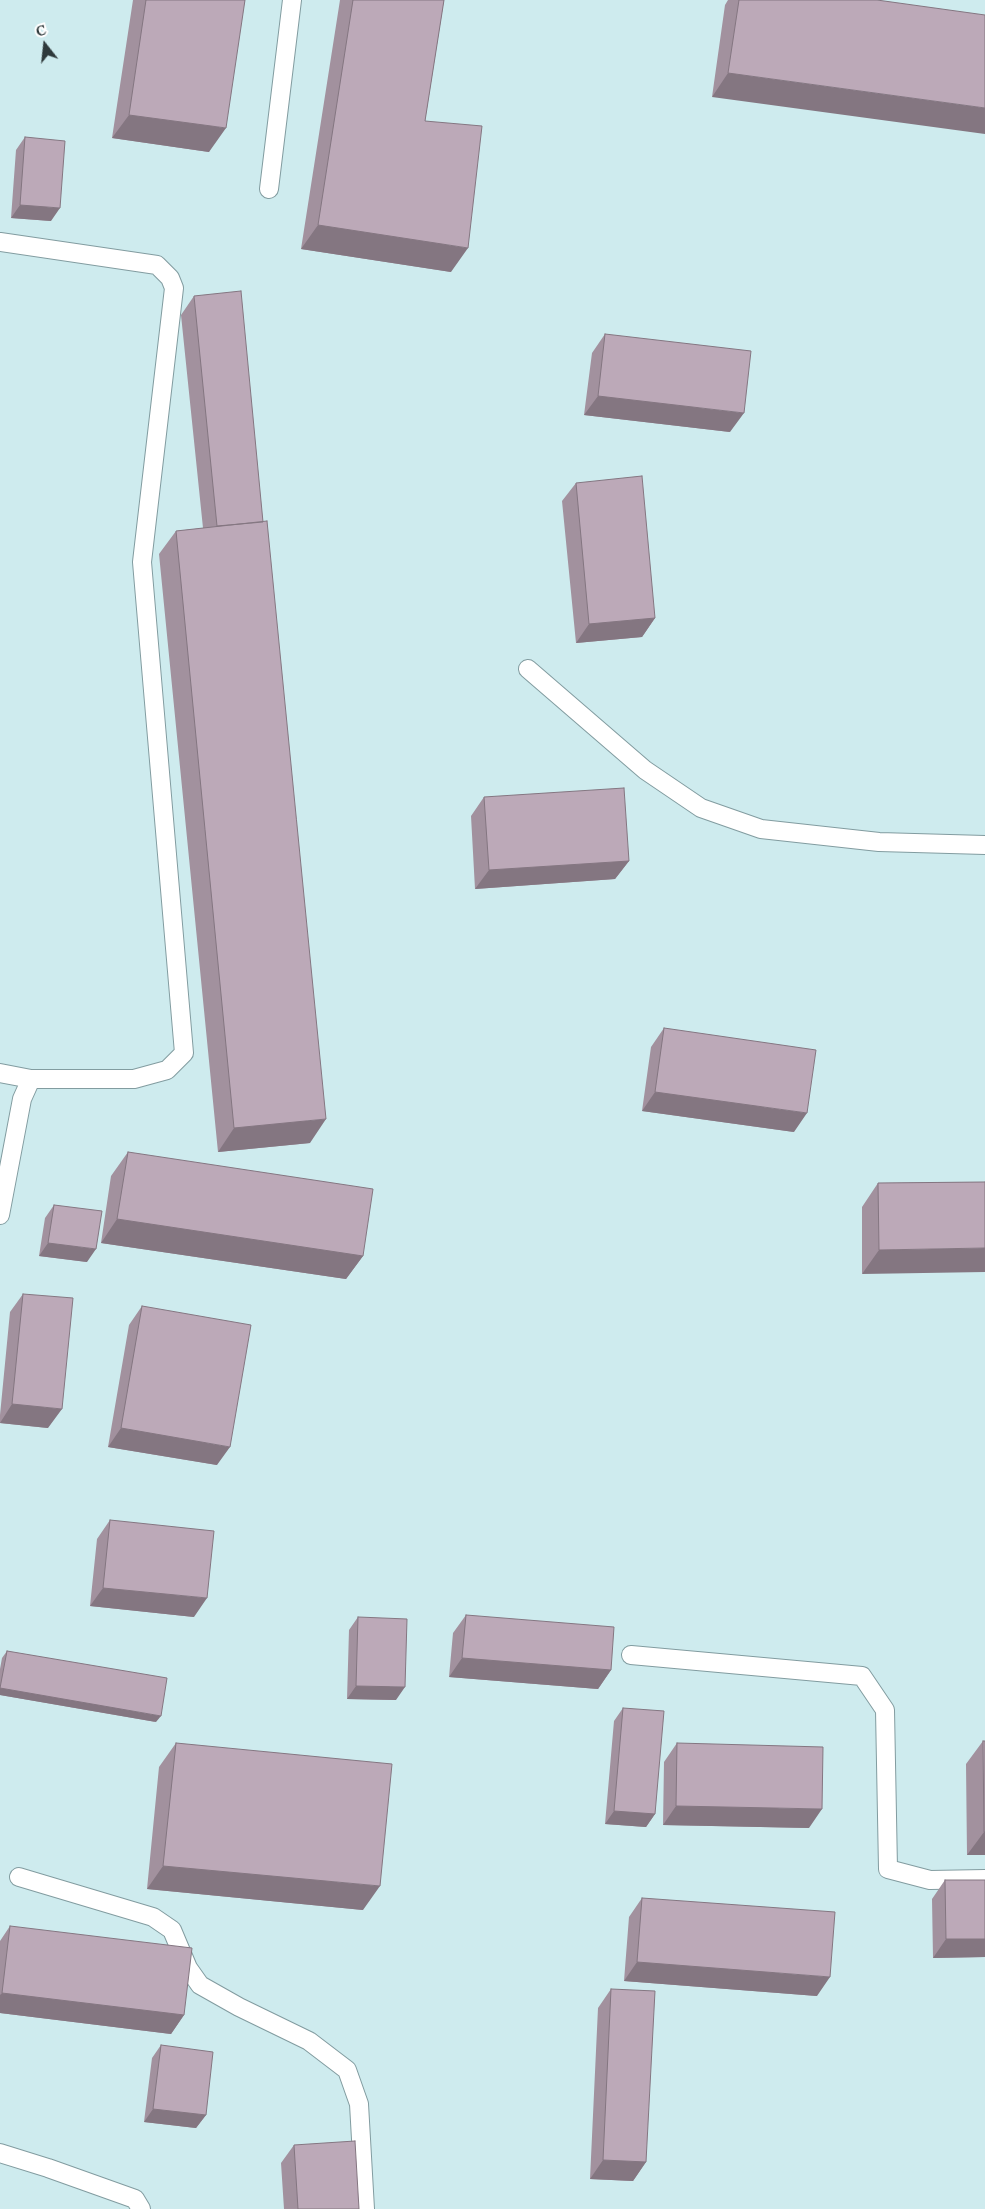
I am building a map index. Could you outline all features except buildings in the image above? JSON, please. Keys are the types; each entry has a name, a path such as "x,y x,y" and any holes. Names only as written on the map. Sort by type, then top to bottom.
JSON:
{"lane":[{"path":"269,189 292,0"},
{"path":"0,242 157,265 170,278 174,288 142,562 184,1053 167,1070 134,1078 31,1079 0,1073"},
{"path":"528,669 645,770 701,808 761,829 879,842 985,845"},
{"path":"0,1215 22,1099 31,1079"},
{"path":"631,1655 862,1676 885,1710 888,1868 930,1880 985,1879"},
{"path":"19,1877 153,1917 172,1930 188,1968 200,1985 239,2007 309,2041 347,2070 359,2104 365,2209"},
{"path":"0,2154 48,2168 134,2199 141,2209"}]}
